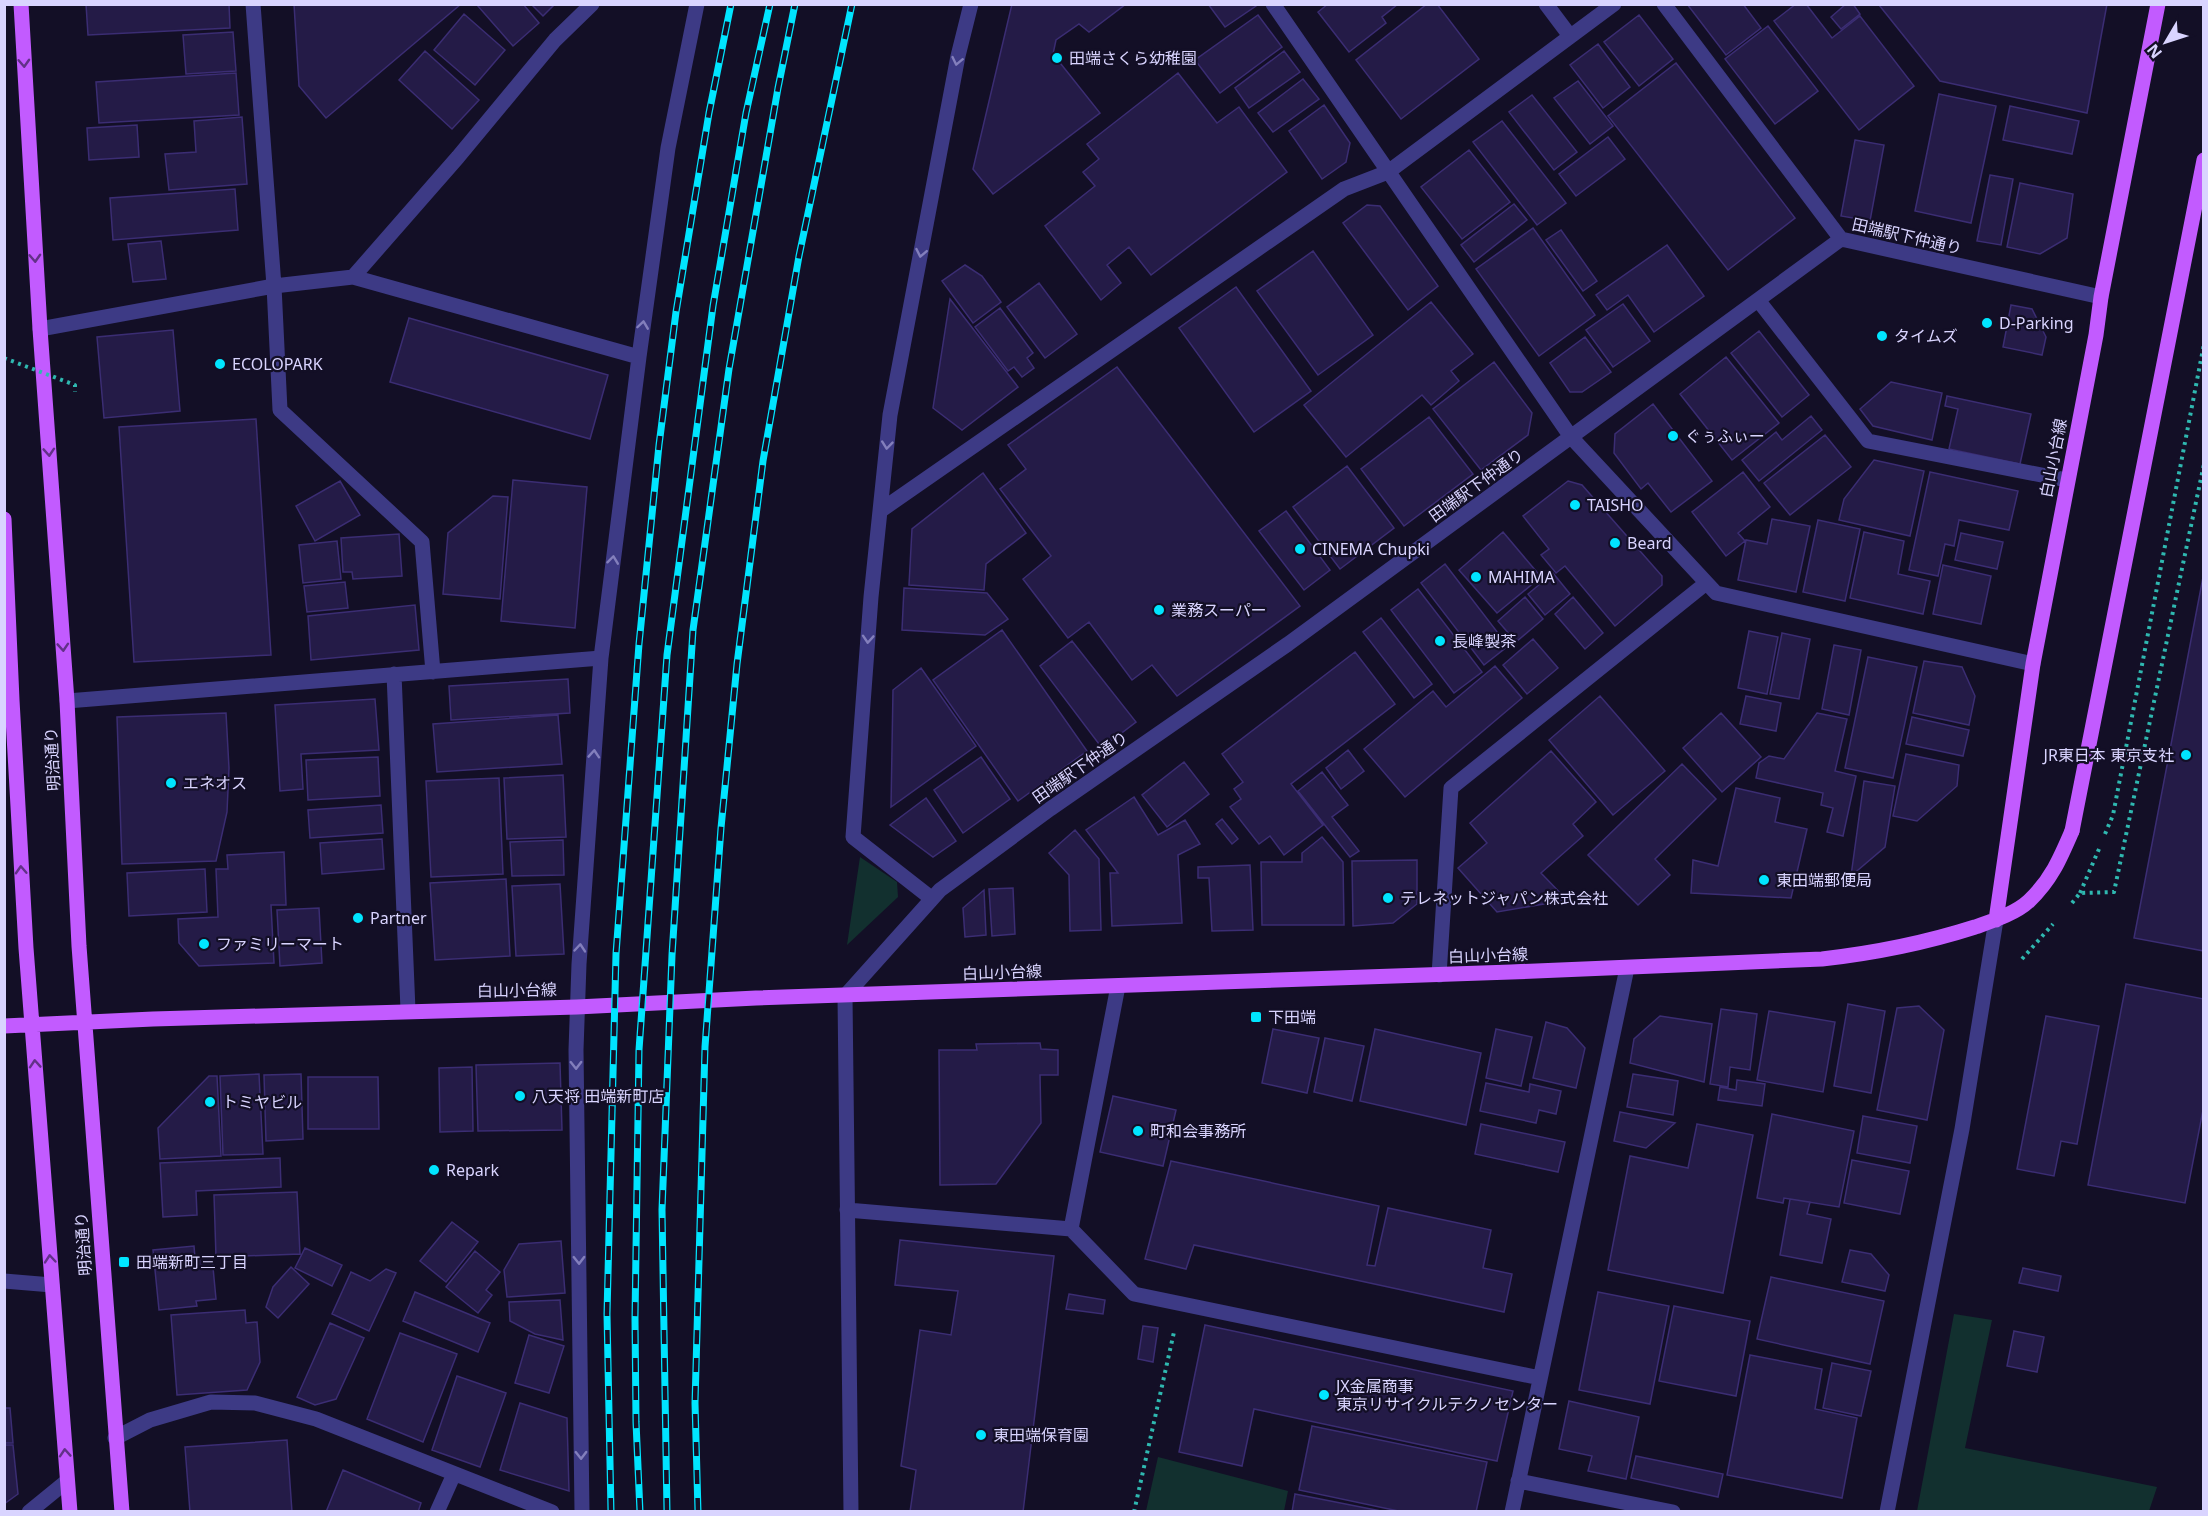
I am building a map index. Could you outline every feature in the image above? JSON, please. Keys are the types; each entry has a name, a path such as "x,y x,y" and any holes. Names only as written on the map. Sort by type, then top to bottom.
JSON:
{"main road":[{"name":"明治通り","path":"21,4 39,328 67,701 79,946 122,1512"},
{"name":"白山小台線","path":"1996,920 2033,664 2158,4"},
{"name":"白山小台線","path":"4,1026 1439,975 1822,959 1872,953 1933,941 1996,920 2028,903 2055,870 2072,831 2204,160"},
{"name":"明治通り","path":"4,519 8,700 70,1512"}],"street":[{"path":"253,4 274,286 280,410 422,542 433,672"},
{"path":"353,277 458,157 555,40 592,4"},
{"path":"582,1512 576,1050 601,657 668,148 697,4"},
{"path":"931,898 853,837 871,597 890,415 958,56 971,4"},
{"path":"1274,4 1571,437 1705,584 1716,593 2033,664"},
{"path":"1546,4 1570,36"},
{"path":"880,510 1344,189 1388,172 1614,4"},
{"path":"1664,4 1841,239"},
{"name":"田端駅下仲通り","path":"845,996 940,890 1050,809 1288,644 1841,239 2101,297"},
{"path":"39,328 274,286 353,277 639,357"},
{"path":"1758,300 1868,441 2067,480"},
{"path":"1439,975 1451,788 1705,584"},
{"path":"67,701 601,657"},
{"path":"394,674 408,1010"},
{"path":"1887,1512 1962,1129 1996,920"},
{"path":"1512,1512 1627,968"},
{"path":"1071,1229 1119,986"},
{"path":"845,996 851,1512"},
{"path":"847,1210 1071,1229 1134,1294 1540,1378"},
{"path":"4,1281 52,1285"},
{"path":"115,1438 150,1420 211,1402 255,1403 315,1419 552,1512"},
{"path":"437,1512 454,1474"},
{"path":"29,1512 67,1481"},
{"path":"1518,1481 1673,1512"}],"path":[{"path":"2105,835 2113,816 2204,344"},
{"path":"4,357 75,385 75,392"},
{"path":"2101,845 2080,893 2114,892 2204,464"},
{"path":"1134,1512 1180,1302"}],"green space":[{"path":"860,857 897,882 898,897 847,945"},
{"path":"1954,1314 1992,1320 1965,1448 2157,1487 2149,1511 1917,1511"},
{"path":"1158,1457 1288,1491 1284,1511 1146,1511"}],"building":[{"path":"86,4 229,4 230,28 88,35"},
{"path":"294,4 461,4 326,118 299,86"},
{"path":"523,4 539,23 513,46 477,5"},
{"path":"531,4 555,4 543,16"},
{"path":"1012,4 1126,4 1089,32 1079,24 1056,40 1053,54 1100,113 993,194 973,169"},
{"path":"1208,4 1255,4 1256,6 1225,27"},
{"path":"1328,4 1398,4 1382,17 1386,23 1349,52 1318,12"},
{"path":"1427,4 1437,4 1479,59 1401,119 1356,60"},
{"path":"1687,4 1743,4 1761,28 1726,55"},
{"path":"1796,4 1806,4 1832,38 1860,16 1914,86 1859,130 1774,21"},
{"path":"1846,4 1853,4 1860,14 1841,29 1831,17"},
{"path":"2107,4 2087,113 1940,81 1879,5"},
{"path":"464,14 505,50 475,85 434,50"},
{"path":"1258,15 1282,47 1220,93 1195,60"},
{"path":"1639,15 1673,59 1639,86 1604,42"},
{"path":"1768,26 1818,91 1775,124 1725,59"},
{"path":"233,32 236,71 186,74 183,35"},
{"path":"1598,44 1630,87 1603,108 1570,65"},
{"path":"425,51 479,100 452,129 399,80"},
{"path":"1284,51 1300,72 1249,108 1235,88"},
{"path":"1676,63 1795,218 1728,270 1608,116"},
{"path":"236,73 239,115 99,123 96,82"},
{"path":"1178,73 1217,123 1239,107 1287,172 1151,275 1129,247 1107,265 1121,283 1101,300 1045,226 1095,186 1083,172 1099,159 1087,144"},
{"path":"1303,79 1319,99 1273,132 1258,113"},
{"path":"1578,81 1613,126 1590,144 1554,98"},
{"path":"1939,94 1996,106 1971,223 1915,211"},
{"path":"1532,95 1577,152 1554,170 1509,112"},
{"path":"1324,105 1350,143 1346,162 1322,179 1289,131"},
{"path":"2010,106 2079,121 2072,154 2003,140"},
{"path":"242,117 247,184 169,190 165,154 196,152 194,121"},
{"path":"1502,121 1566,203 1537,225 1473,142"},
{"path":"137,125 139,157 89,160 87,128"},
{"path":"1608,137 1625,159 1576,196 1559,174"},
{"path":"1855,140 1884,145 1870,221 1841,216"},
{"path":"1469,150 1510,202 1462,239 1421,187"},
{"path":"1990,175 2013,179 2001,245 1977,241"},
{"path":"2020,183 2073,194 2067,238 2040,254 2007,247"},
{"path":"235,189 238,230 113,240 110,198"},
{"path":"1514,204 1527,220 1474,262 1461,245"},
{"path":"1367,205 1380,206 1438,286 1408,310 1343,223"},
{"path":"1533,228 1595,315 1539,356 1476,269"},
{"path":"1561,230 1597,281 1583,291 1546,240"},
{"path":"161,241 166,279 133,282 128,244"},
{"path":"1667,245 1704,296 1654,332 1628,295 1607,310 1596,295"},
{"path":"1313,251 1373,335 1318,375 1257,291"},
{"path":"965,265 982,276 1001,302 973,323 942,281"},
{"path":"1039,283 1077,334 1045,358 1007,307"},
{"path":"1236,287 1311,391 1254,432 1179,328"},
{"path":"950,299 1018,387 962,430 933,408"},
{"path":"1431,302 1473,354 1451,371 1459,381 1431,405 1422,395 1346,457 1304,405"},
{"path":"1623,304 1650,341 1613,367 1586,330"},
{"path":"2011,305 2032,309 2046,337 2042,355 2003,347"},
{"path":"1000,308 1033,353 1027,358 1034,368 1022,377 1014,367 1008,371 975,327"},
{"path":"409,318 608,375 590,439 390,382"},
{"path":"173,330 180,411 104,418 97,337"},
{"path":"1759,331 1809,395 1782,417 1731,353"},
{"path":"1585,337 1611,372 1582,392 1570,392 1550,363"},
{"path":"1726,357 1779,423 1732,460 1680,394"},
{"path":"1494,362 1532,413 1528,435 1481,470 1433,409"},
{"path":"1117,367 1300,606 1177,696 1152,665 1132,680 1089,622 1068,638 1023,579 1051,556 1000,489 1026,469 1008,445"},
{"path":"1891,382 1942,393 1932,440 1873,426 1860,409"},
{"path":"1947,396 2031,414 2020,464 1949,449 1958,409 1945,406"},
{"path":"1653,404 1712,481 1671,512 1648,483 1641,489 1614,453 1615,434"},
{"path":"1811,416 1822,430 1759,481 1742,460 1776,432 1782,440"},
{"path":"1429,417 1473,474 1404,526 1361,469"},
{"path":"256,419 271,655 134,662 119,427"},
{"path":"1825,435 1851,467 1790,515 1764,483"},
{"path":"1874,460 1924,471 1910,536 1839,520 1844,499"},
{"path":"1347,466 1394,528 1340,569 1293,507"},
{"path":"1743,472 1770,507 1738,533 1745,541 1726,556 1692,512"},
{"path":"1930,472 2018,491 2009,530 1959,520 1954,546 1945,544 1938,576 1909,570"},
{"path":"983,473 1026,533 986,564 984,590 909,585 912,529"},
{"path":"513,480 587,487 575,628 501,621"},
{"path":"340,481 360,515 315,541 296,506"},
{"path":"1568,481 1582,485 1662,576 1662,585 1615,626 1565,566 1556,573 1541,555 1549,549 1523,516"},
{"path":"493,496 508,497 500,599 443,594 448,533"},
{"path":"1286,511 1330,570 1304,590 1259,531"},
{"path":"1772,519 1810,526 1796,592 1738,580 1746,540 1767,544"},
{"path":"1818,520 1860,529 1845,601 1803,592"},
{"path":"1503,532 1541,577 1497,613 1459,570"},
{"path":"1864,532 1904,541 1898,574 1930,581 1923,614 1850,598"},
{"path":"1961,533 2003,542 1997,569 1955,560"},
{"path":"399,534 402,576 353,579 352,572 343,572 341,538"},
{"path":"337,541 341,579 303,583 299,545"},
{"path":"1445,564 1508,646 1484,665 1421,583"},
{"path":"1943,565 1991,576 1981,624 1933,614"},
{"name":"JR東日本 東京支社","path":"2204,572 2204,951 2134,938"},
{"path":"1553,573 1570,594 1545,615 1528,594"},
{"path":"345,582 348,608 307,612 304,586"},
{"path":"904,588 987,593 1008,619 985,635 902,630"},
{"path":"1418,589 1482,672 1454,693 1391,610"},
{"path":"1525,597 1543,619 1516,642 1498,621"},
{"path":"1573,597 1603,633 1585,649 1555,614"},
{"path":"415,605 419,650 311,660 308,616"},
{"path":"1381,618 1432,684 1414,698 1363,632"},
{"path":"1002,630 1087,751 1018,801 933,680"},
{"path":"1749,631 1778,637 1767,694 1738,688"},
{"path":"1782,633 1810,639 1799,699 1770,694"},
{"path":"1533,639 1558,668 1527,694 1503,665"},
{"path":"1072,641 1136,722 1102,748 1040,666"},
{"path":"1834,645 1861,650 1849,715 1822,709"},
{"path":"1355,652 1395,704 1291,784 1323,825 1284,855 1270,836 1259,844 1230,807 1241,799 1234,789 1243,782 1222,754"},
{"path":"1868,657 1917,667 1893,778 1845,768"},
{"path":"1924,661 1962,667 1975,696 1969,725 1913,713"},
{"path":"1495,666 1522,698 1405,797 1364,749 1433,691 1446,707"},
{"path":"921,668 976,746 891,807 893,690"},
{"path":"568,679 570,713 451,720 449,686"},
{"path":"1600,696 1665,771 1613,815 1549,740"},
{"path":"1746,696 1781,703 1776,731 1740,724"},
{"path":"375,699 379,750 301,754 303,789 280,791 275,705"},
{"path":"226,713 229,768 227,812 216,861 122,864 117,717"},
{"path":"1721,713 1761,757 1722,792 1683,748"},
{"path":"1817,713 1847,719 1835,771 1856,776 1843,836 1827,832 1833,808 1821,805 1823,793 1756,778 1759,763 1769,756 1784,759"},
{"path":"558,715 562,764 437,772 433,724"},
{"path":"1912,717 1969,730 1963,756 1906,744"},
{"path":"1348,750 1364,771 1341,789 1326,768"},
{"path":"1551,751 1596,802 1573,824 1583,836 1541,873 1567,900 1497,912 1458,868 1487,843 1470,823"},
{"path":"1906,754 1959,765 1957,786 1917,821 1893,816"},
{"path":"378,757 380,796 308,800 306,760"},
{"path":"981,757 1010,799 963,833 934,790"},
{"path":"1184,762 1209,794 1167,827 1142,795"},
{"path":"1682,764 1716,799 1655,859 1670,875 1638,905 1588,855"},
{"path":"1322,772 1348,805 1332,817 1359,851 1350,857 1298,791"},
{"path":"563,775 566,837 507,839 504,778"},
{"path":"499,778 503,874 431,877 426,781"},
{"path":"1864,781 1895,786 1885,847 1851,876"},
{"path":"1736,788 1780,798 1775,822 1807,829 1791,898 1691,893 1693,860 1718,866"},
{"path":"1134,797 1158,835 1185,820 1200,844 1178,855 1182,923 1112,926 1110,873 1118,873 1086,830"},
{"path":"926,798 956,841 933,857 890,825"},
{"path":"381,805 383,833 310,838 308,810"},
{"path":"1222,819 1238,839 1232,844 1216,824"},
{"path":"1075,830 1099,859 1101,930 1070,931 1069,875 1049,853"},
{"path":"1322,837 1343,862 1344,925 1262,925 1261,862 1302,862 1302,853"},
{"path":"382,839 384,869 322,874 320,843"},
{"path":"563,840 564,875 512,876 510,842"},
{"path":"284,852 286,905 271,905 274,963 199,966 179,943 178,919 218,917 216,869 228,869 227,855"},
{"path":"1417,860 1417,904 1393,923 1353,926 1352,861"},
{"path":"1250,865 1253,930 1212,931 1209,878 1198,878 1198,867"},
{"path":"205,869 207,912 129,916 127,873"},
{"path":"506,879 510,956 435,960 430,883"},
{"path":"560,884 564,954 516,956 512,886"},
{"path":"1013,888 1015,934 992,936 989,889"},
{"path":"984,890 986,935 965,937 963,908"},
{"path":"319,908 322,963 280,966 277,910"},
{"path":"2126,984 2204,999 2204,1105 2185,1203 2088,1185"},
{"path":"1848,1004 1885,1011 1871,1093 1834,1086"},
{"path":"1919,1006 1944,1030 1927,1120 1877,1110 1897,1008"},
{"path":"1721,1009 1757,1014 1750,1070 1730,1067 1728,1087 1710,1084"},
{"path":"1769,1011 1835,1022 1823,1092 1757,1080"},
{"path":"1660,1016 1712,1024 1704,1082 1630,1063 1634,1039"},
{"path":"2046,1016 2099,1026 2077,1144 2061,1141 2054,1176 2017,1169"},
{"path":"1546,1022 1567,1028 1585,1048 1576,1088 1533,1078"},
{"path":"1273,1029 1319,1038 1307,1093 1262,1083"},
{"path":"1375,1029 1481,1053 1466,1125 1360,1101"},
{"path":"1496,1029 1532,1037 1521,1086 1486,1078"},
{"path":"1325,1038 1364,1046 1352,1101 1314,1092"},
{"path":"1040,1043 1041,1049 1058,1050 1058,1075 1040,1075 1041,1123 996,1184 940,1185 939,1050 977,1050 976,1044"},
{"path":"560,1063 562,1130 478,1131 476,1065"},
{"path":"472,1067 473,1131 440,1132 439,1068"},
{"path":"259,1074 263,1154 223,1155 220,1076"},
{"path":"301,1074 303,1139 266,1141 264,1075"},
{"path":"1633,1074 1678,1081 1673,1115 1627,1107"},
{"path":"209,1076 217,1076 221,1156 160,1159 158,1128"},
{"path":"308,1077 378,1077 379,1129 308,1129"},
{"path":"1737,1080 1765,1084 1762,1106 1718,1100 1720,1087 1736,1090"},
{"path":"1486,1083 1529,1092 1530,1084 1561,1091 1556,1114 1539,1110 1536,1123 1480,1111"},
{"name":"町和会事務所","path":"1113,1096 1176,1110 1163,1166 1100,1152"},
{"path":"1620,1112 1675,1123 1646,1148 1614,1141"},
{"path":"1772,1114 1854,1131 1839,1207 1784,1198 1783,1203 1757,1198"},
{"path":"1863,1116 1917,1126 1910,1163 1857,1153"},
{"path":"1481,1124 1565,1142 1558,1172 1475,1154"},
{"path":"1697,1124 1753,1135 1723,1293 1608,1270 1630,1156 1688,1168"},
{"path":"280,1158 281,1187 196,1191 197,1215 163,1217 160,1163"},
{"path":"1852,1160 1909,1171 1900,1214 1844,1203"},
{"path":"1171,1161 1379,1206 1367,1265 1375,1266 1388,1208 1491,1230 1483,1268 1512,1274 1504,1312 1194,1245 1186,1269 1145,1259"},
{"path":"297,1192 300,1254 216,1257 214,1195"},
{"path":"1790,1199 1810,1202 1807,1214 1831,1219 1822,1263 1780,1255"},
{"path":"452,1222 478,1242 446,1282 420,1261"},
{"path":"900,1240 1054,1256 1023,1512 910,1512 916,1470 901,1466 920,1330 951,1335 958,1291 895,1285"},
{"path":"561,1241 565,1293 507,1297 504,1270 519,1244"},
{"path":"194,1246 195,1258 212,1257 216,1299 196,1301 197,1306 159,1310 153,1250"},
{"path":"305,1248 342,1265 332,1286 295,1268"},
{"path":"1850,1250 1871,1254 1889,1275 1885,1291 1842,1282"},
{"path":"475,1251 500,1272 486,1290 492,1295 478,1313 446,1287"},
{"path":"291,1267 309,1284 278,1318 266,1307 273,1287"},
{"path":"2023,1268 2061,1276 2058,1291 2019,1283"},
{"path":"386,1269 396,1273 369,1331 332,1314 351,1272 370,1281"},
{"path":"1771,1277 1884,1301 1870,1364 1757,1339"},
{"path":"415,1292 490,1323 478,1352 403,1321"},
{"path":"1598,1292 1669,1306 1650,1404 1579,1390"},
{"path":"1069,1294 1105,1300 1103,1314 1066,1309"},
{"path":"560,1300 563,1340 535,1334 510,1321 509,1302"},
{"path":"1674,1306 1750,1321 1736,1396 1659,1381"},
{"path":"245,1310 246,1323 257,1322 260,1362 247,1390 177,1395 171,1315"},
{"path":"330,1323 364,1338 336,1399 315,1405 297,1397"},
{"path":"1205,1325 1513,1391 1497,1461 1254,1409 1242,1466 1179,1452"},
{"path":"1143,1326 1158,1328 1153,1362 1138,1359"},
{"path":"2014,1331 2044,1337 2037,1372 2007,1366"},
{"path":"400,1333 457,1354 423,1442 367,1419"},
{"path":"529,1335 564,1346 549,1393 515,1383"},
{"path":"1750,1355 1822,1369 1815,1409 1857,1418 1842,1498 1727,1475"},
{"path":"1832,1363 1871,1371 1861,1416 1823,1408"},
{"path":"457,1376 506,1393 480,1467 432,1450"},
{"path":"1569,1401 1639,1417 1626,1479 1588,1471 1592,1456 1559,1449"},
{"path":"520,1403 567,1418 569,1491 500,1470"},
{"path":"4,1408 10,1408 13,1443 4,1443"},
{"path":"1312,1426 1487,1462 1476,1512 1403,1512 1299,1490"},
{"path":"287,1440 292,1512 190,1512 185,1447"},
{"path":"4,1445 13,1445 18,1494 4,1504"},
{"path":"1636,1456 1723,1474 1718,1497 1631,1478"},
{"path":"343,1470 421,1503 418,1512 326,1512"},
{"path":"1295,1494 1386,1512 1292,1512"}],"railway":[{"path":"611,1512 607,1314 616,954 639,644 659,445 676,312 709,113 731,4"},
{"path":"640,1512 635,1318 639,1050 667,655 713,306 746,113 770,4"},
{"path":"667,1512 662,1210 672,955 693,630 729,369 795,4"},
{"path":"698,1512 695,1403 705,1047 721,828 737,664 763,461 799,256 852,4"}],"place":[{"name":"田端さくら幼稚園","path":"1057,58"},
{"name":"D-Parking","path":"1987,323"},
{"name":"タイムズ","path":"1882,336"},
{"name":"ECOLOPARK","path":"220,364"},
{"name":"ぐぅふぃー","path":"1673,436"},
{"name":"TAISHO","path":"1575,505"},
{"name":"Beard","path":"1615,543"},
{"name":"CINEMA Chupki","path":"1300,549"},
{"name":"MAHIMA","path":"1476,577"},
{"name":"業務スーパー","path":"1159,610"},
{"name":"長峰製茶","path":"1440,641"},
{"name":"JR東日本 東京支社","path":"2186,755"},
{"name":"エネオス","path":"171,783"},
{"name":"東田端郵便局","path":"1764,880"},
{"name":"テレネットジャパン株式会社","path":"1388,898"},
{"name":"Partner","path":"358,918"},
{"name":"ファミリーマート","path":"204,944"},
{"name":"下田端","path":"1256,1017"},
{"name":"八天将 田端新町店","path":"520,1096"},
{"name":"トミヤビル","path":"210,1102"},
{"name":"町和会事務所","path":"1138,1131"},
{"name":"Repark","path":"434,1170"},
{"name":"田端新町三丁目","path":"124,1262"},
{"name":"JX金属商事 東京リサイクルテクノセンター","path":"1324,1395"},
{"name":"東田端保育園","path":"981,1435"}]}
